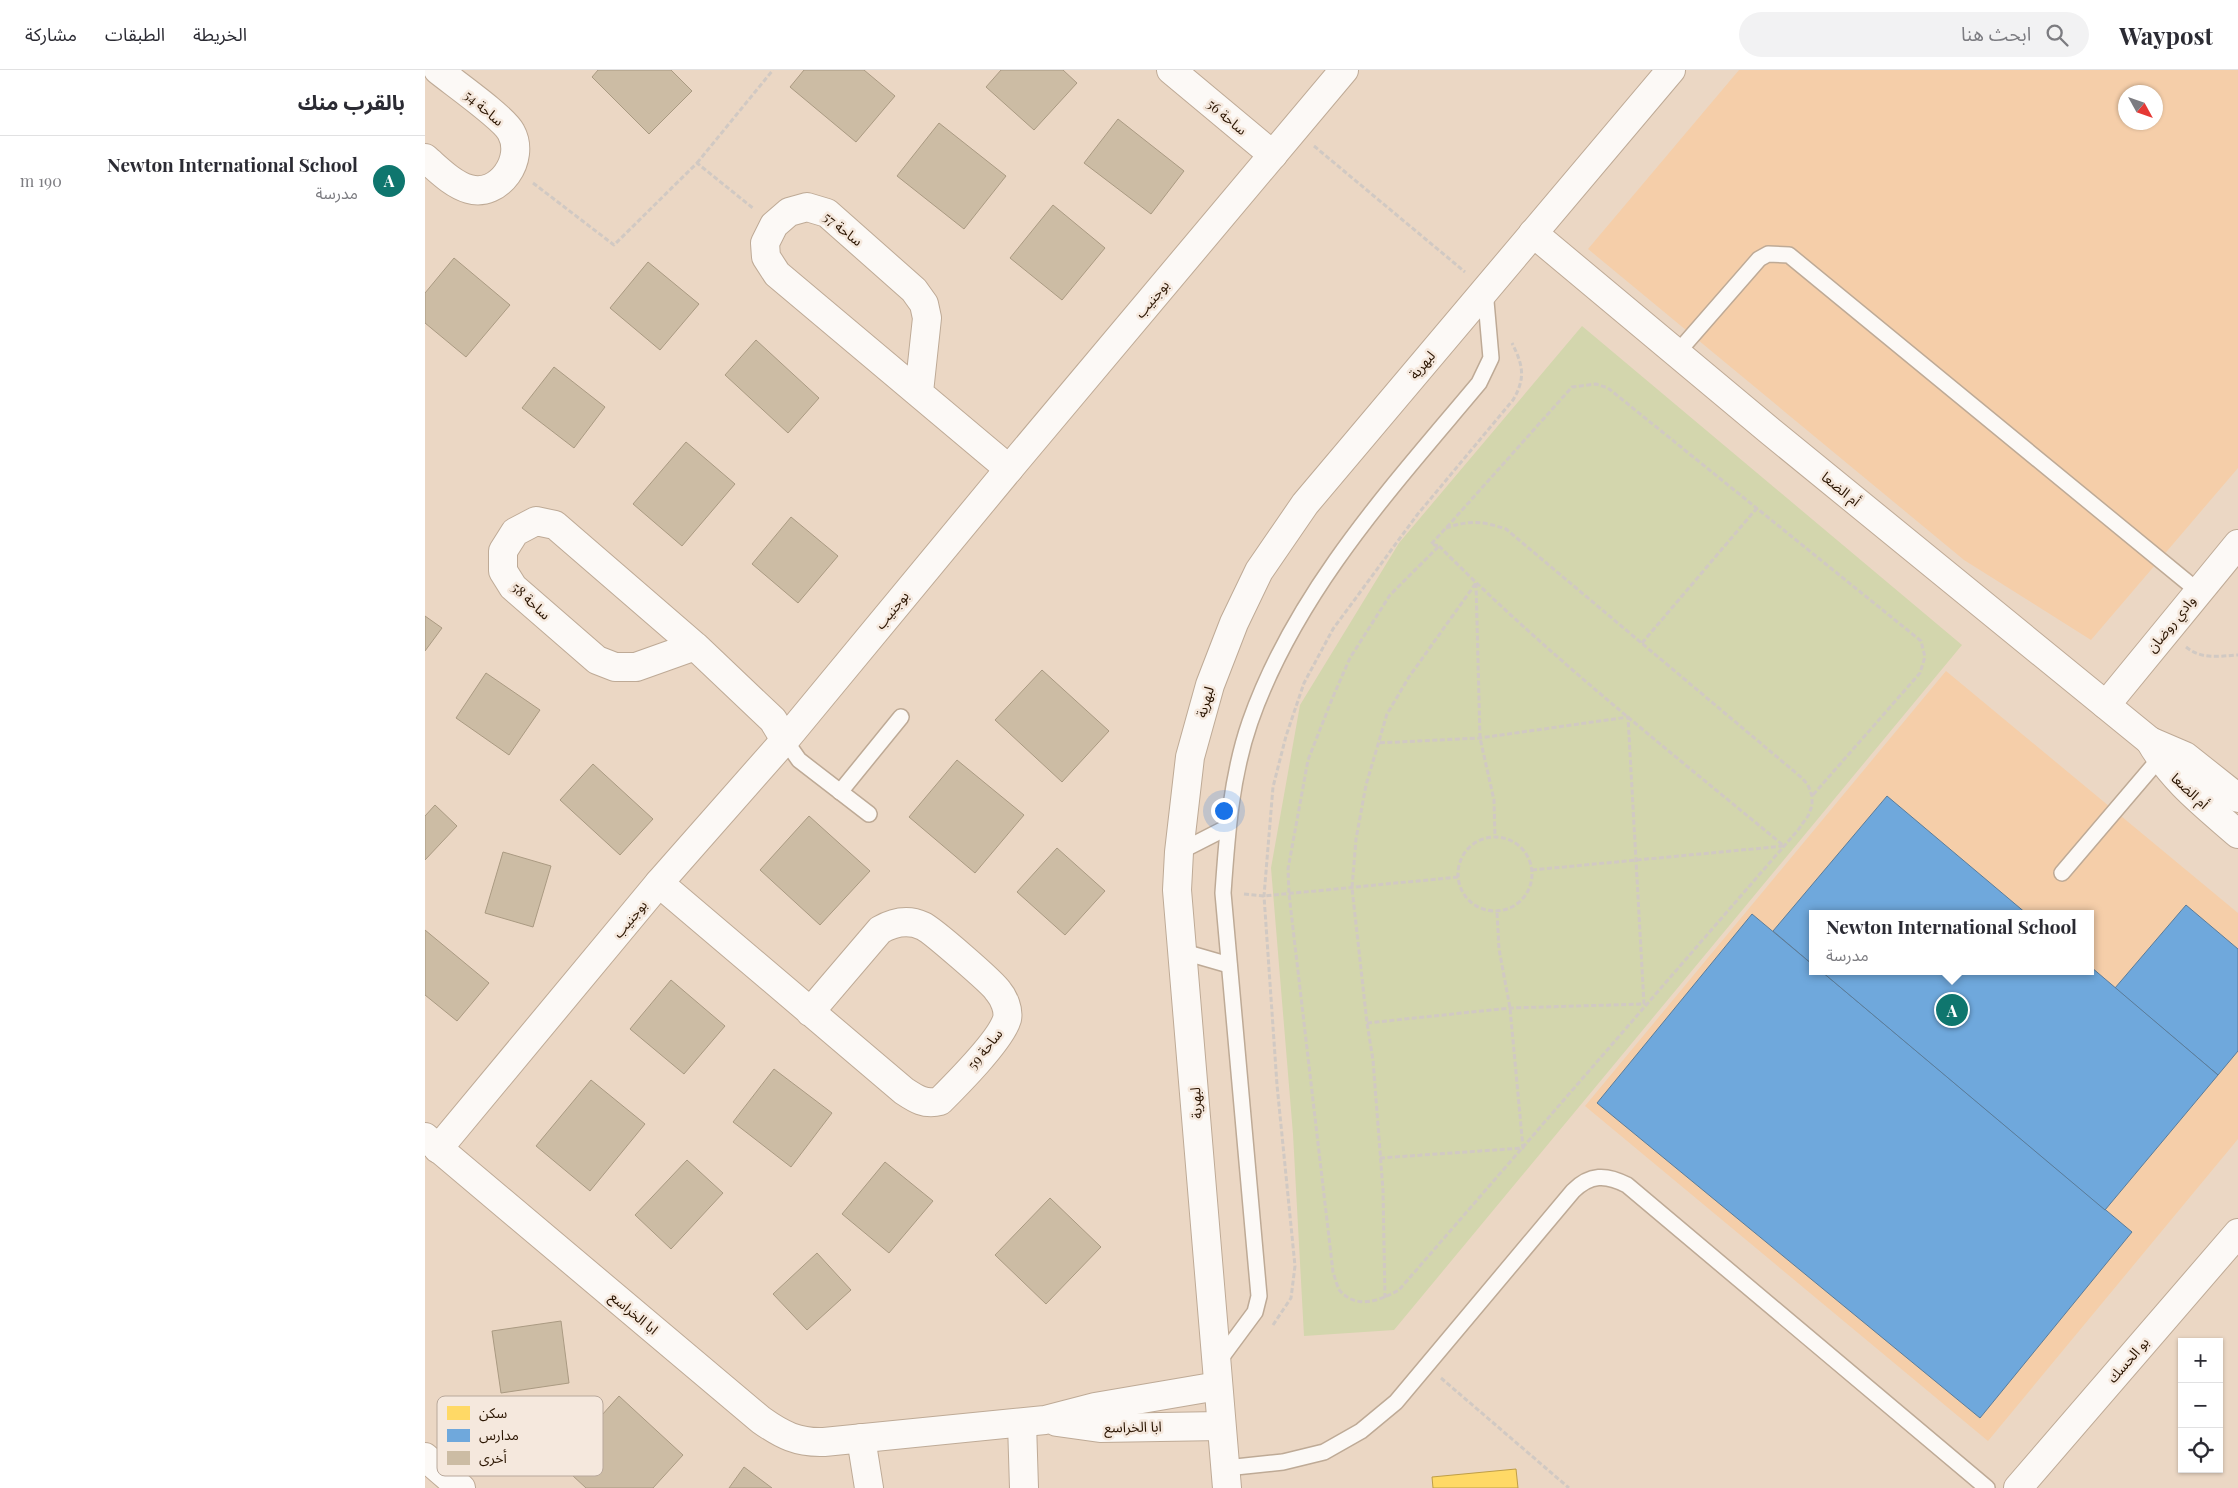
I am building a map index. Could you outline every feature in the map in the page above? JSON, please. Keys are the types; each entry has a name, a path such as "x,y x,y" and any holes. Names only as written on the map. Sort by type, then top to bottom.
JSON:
{"street":[{"name":"ساحة 54","path":"439,70 507,126 516,148 512,166"},
{"name":"بوجنيب","path":"432,1143 785,740 1009,469 1344,70"},
{"name":"لبهرية","path":"1226,1478 1184,952 1177,890 1179,852 1190,757 1210,685 1234,622 1259,571 1305,504 1671,70"},
{"name":"ساحة 56","path":"1178,73 1273,155"},
{"path":"425,158 443,173 470,189 489,188 499,183 512,166"},
{"name":"ساحة 57","path":"774,224 789,212 807,208 827,213 915,290 924,304 927,318 919,392"},
{"path":"774,224 765,243 767,258 777,274 1009,469"},
{"name":"أم الضعا","path":"1533,233 2106,705 2155,749 2184,787 2238,834"},
{"name":"ساحة 58","path":"695,646 636,667 615,667 597,660 513,587 503,571 503,551 515,532 522,528 536,521 555,525 695,646 773,720 785,740"},
{"name":"وادي روضان","path":"2106,705 2165,630 2238,544"},
{"name":"أم الضعا","path":"2155,749 2193,762 2238,798"},
{"name":"ساحة 59","path":"659,883 810,1012 904,1091 921,1102 932,1103 940,1101 1001,1032 1007,1018 1006,1005 998,990 924,926 907,922 892,923 880,930 810,1012"},
{"name":"ابا الخراسع","path":"432,1143 753,1414 782,1435 808,1442 1033,1421 1217,1376"},
{"name":"بو الحسك","path":"2018,1488 2238,1232"},
{"path":"1024,1488 1033,1421"},
{"name":"ابا الخراسع","path":"1033,1421 1100,1428 1221,1426"},
{"path":"861,1438 869,1488"},
{"path":"425,1457 437,1467"},
{"path":"447,1476 461,1488"}],"lane":[{"path":"1677,353 1759,259 1768,254 1789,255 2198,591"},
{"path":"1217,1376 1255,1312 1259,1296 1223,893 1228,827 1236,778 1249,724 1272,665 1299,616 1344,549 1479,383 1491,358 1485,290"},
{"path":"840,792 901,717"},
{"path":"785,740 799,760 869,814"},
{"path":"2062,873 2155,749"},
{"path":"1179,852 1228,827"},
{"path":"1184,952 1229,965"},
{"path":"1226,1478 1324,1452 1361,1432 1396,1402 1427,1367 1573,1191 1582,1182 1599,1176 1609,1177 1627,1186 1987,1488"}],"path":[{"path":"512,166 614,244 697,163 773,70"},
{"path":"1294,130 1485,290"},
{"path":"697,163 774,224"},
{"path":"1270,1328 1291,1298 1295,1266 1277,1084 1264,896 1273,787 1286,736 1304,683 1333,629 1374,571 1520,389 1523,374 1511,341"},
{"path":"1784,846 1628,717 1476,584 1439,546 1431,544 1572,387 1583,384 1596,384 1608,388 1921,641 1924,649 1924,665 1920,673 1812,796"},
{"path":"1642,644 1757,508"},
{"path":"1439,546 1390,595 1350,658 1308,760 1289,869 1289,894 1333,1272 1339,1290 1359,1302 1372,1302 1385,1298 1399,1290 1523,1148 1644,1004 1784,846 1808,816 1812,806 1812,796 1802,778 1506,530 1487,523 1466,522 1446,528"},
{"path":"1476,584 1480,738 1494,800 1495,836"},
{"path":"1385,1298 1380,1158 1373,1060 1352,888 1356,839 1377,743 1387,714 1409,677 1476,584"},
{"path":"2165,630 2194,654 2207,657 2238,654"},
{"path":"1377,743 1480,738 1628,717"},
{"path":"1628,717 1644,1004"},
{"path":"1495,836 1514,840 1529,854 1532,870 1529,892 1516,906 1497,912 1478,908 1464,895 1457,877 1461,857 1475,842 1495,836"},
{"path":"1532,870 1784,846"},
{"path":"1223,893 1264,896 1457,877"},
{"path":"1497,912 1499,948 1510,1008 1523,1148"},
{"path":"1367,1023 1510,1008 1644,1004"},
{"path":"1380,1158 1523,1148"},
{"path":"1427,1367 1569,1488"}],"shaded area":[{"path":"1739,70 2238,70 2238,468 2091,640 1964,560 1588,249"},
{"path":"1946,671 2238,913 2238,1139 1988,1441 1585,1106"}],"green space":[{"path":"1582,326 1962,645 1394,1330 1304,1336 1293,1134 1271,868 1300,705 1399,543"}],"building: سكن":[{"path":"1516,1469 1518,1488 1433,1488 1432,1477"}],"building: مدارس":[{"path":"1887,796 2022,910 1809,910 1809,962 1773,931"},
{"path":"2186,905 2238,949 2238,1051 2218,1075 2115,988"},
{"path":"1752,914 1809,962 1809,975 1826,975 2132,1232 1980,1418 1597,1103"},
{"path":"2094,970 2218,1075 2105,1210 1826,975 2094,975"}],"building: أخرى":[{"path":"598,70 671,70 692,91 649,134 592,77"},
{"path":"804,70 864,70 895,96 856,142 790,87"},
{"path":"1001,70 1063,70 1077,83 1034,130 986,87"},
{"path":"1118,119 1184,171 1151,214 1084,163"},
{"path":"939,123 1006,176 964,229 897,176"},
{"path":"1053,205 1105,248 1062,300 1010,258"},
{"path":"454,258 510,305 466,357 425,323 425,293"},
{"path":"648,262 699,304 660,350 610,308"},
{"path":"756,340 819,398 788,433 725,375"},
{"path":"554,367 605,407 574,448 522,408"},
{"path":"686,442 735,484 682,546 633,504"},
{"path":"791,517 838,556 798,603 752,564"},
{"path":"425,616 442,628 425,651"},
{"path":"1042,670 1109,731 1062,782 995,720"},
{"path":"486,673 540,710 509,755 456,718"},
{"path":"957,760 1024,815 975,873 909,817"},
{"path":"593,764 653,819 620,855 560,800"},
{"path":"435,805 457,826 425,860 425,816"},
{"path":"809,816 870,871 820,925 760,870"},
{"path":"1057,848 1105,891 1065,935 1017,892"},
{"path":"503,852 551,866 533,927 485,913"},
{"path":"425,930 489,983 457,1021 425,995"},
{"path":"671,980 725,1026 684,1074 630,1029"},
{"path":"774,1069 832,1113 791,1167 733,1122"},
{"path":"591,1080 645,1124 590,1191 536,1146"},
{"path":"687,1160 723,1193 671,1249 635,1215"},
{"path":"885,1162 933,1201 889,1253 842,1214"},
{"path":"1050,1198 1101,1247 1046,1304 995,1255"},
{"path":"817,1253 851,1290 807,1330 773,1294"},
{"path":"561,1321 569,1383 501,1393 492,1331"},
{"path":"619,1396 683,1455 653,1488 586,1488 573,1476 603,1476 603,1414"},
{"path":"744,1467 772,1488 729,1488"}],"place":[{"name":"Newton International School","path":"1952,1010"}]}
